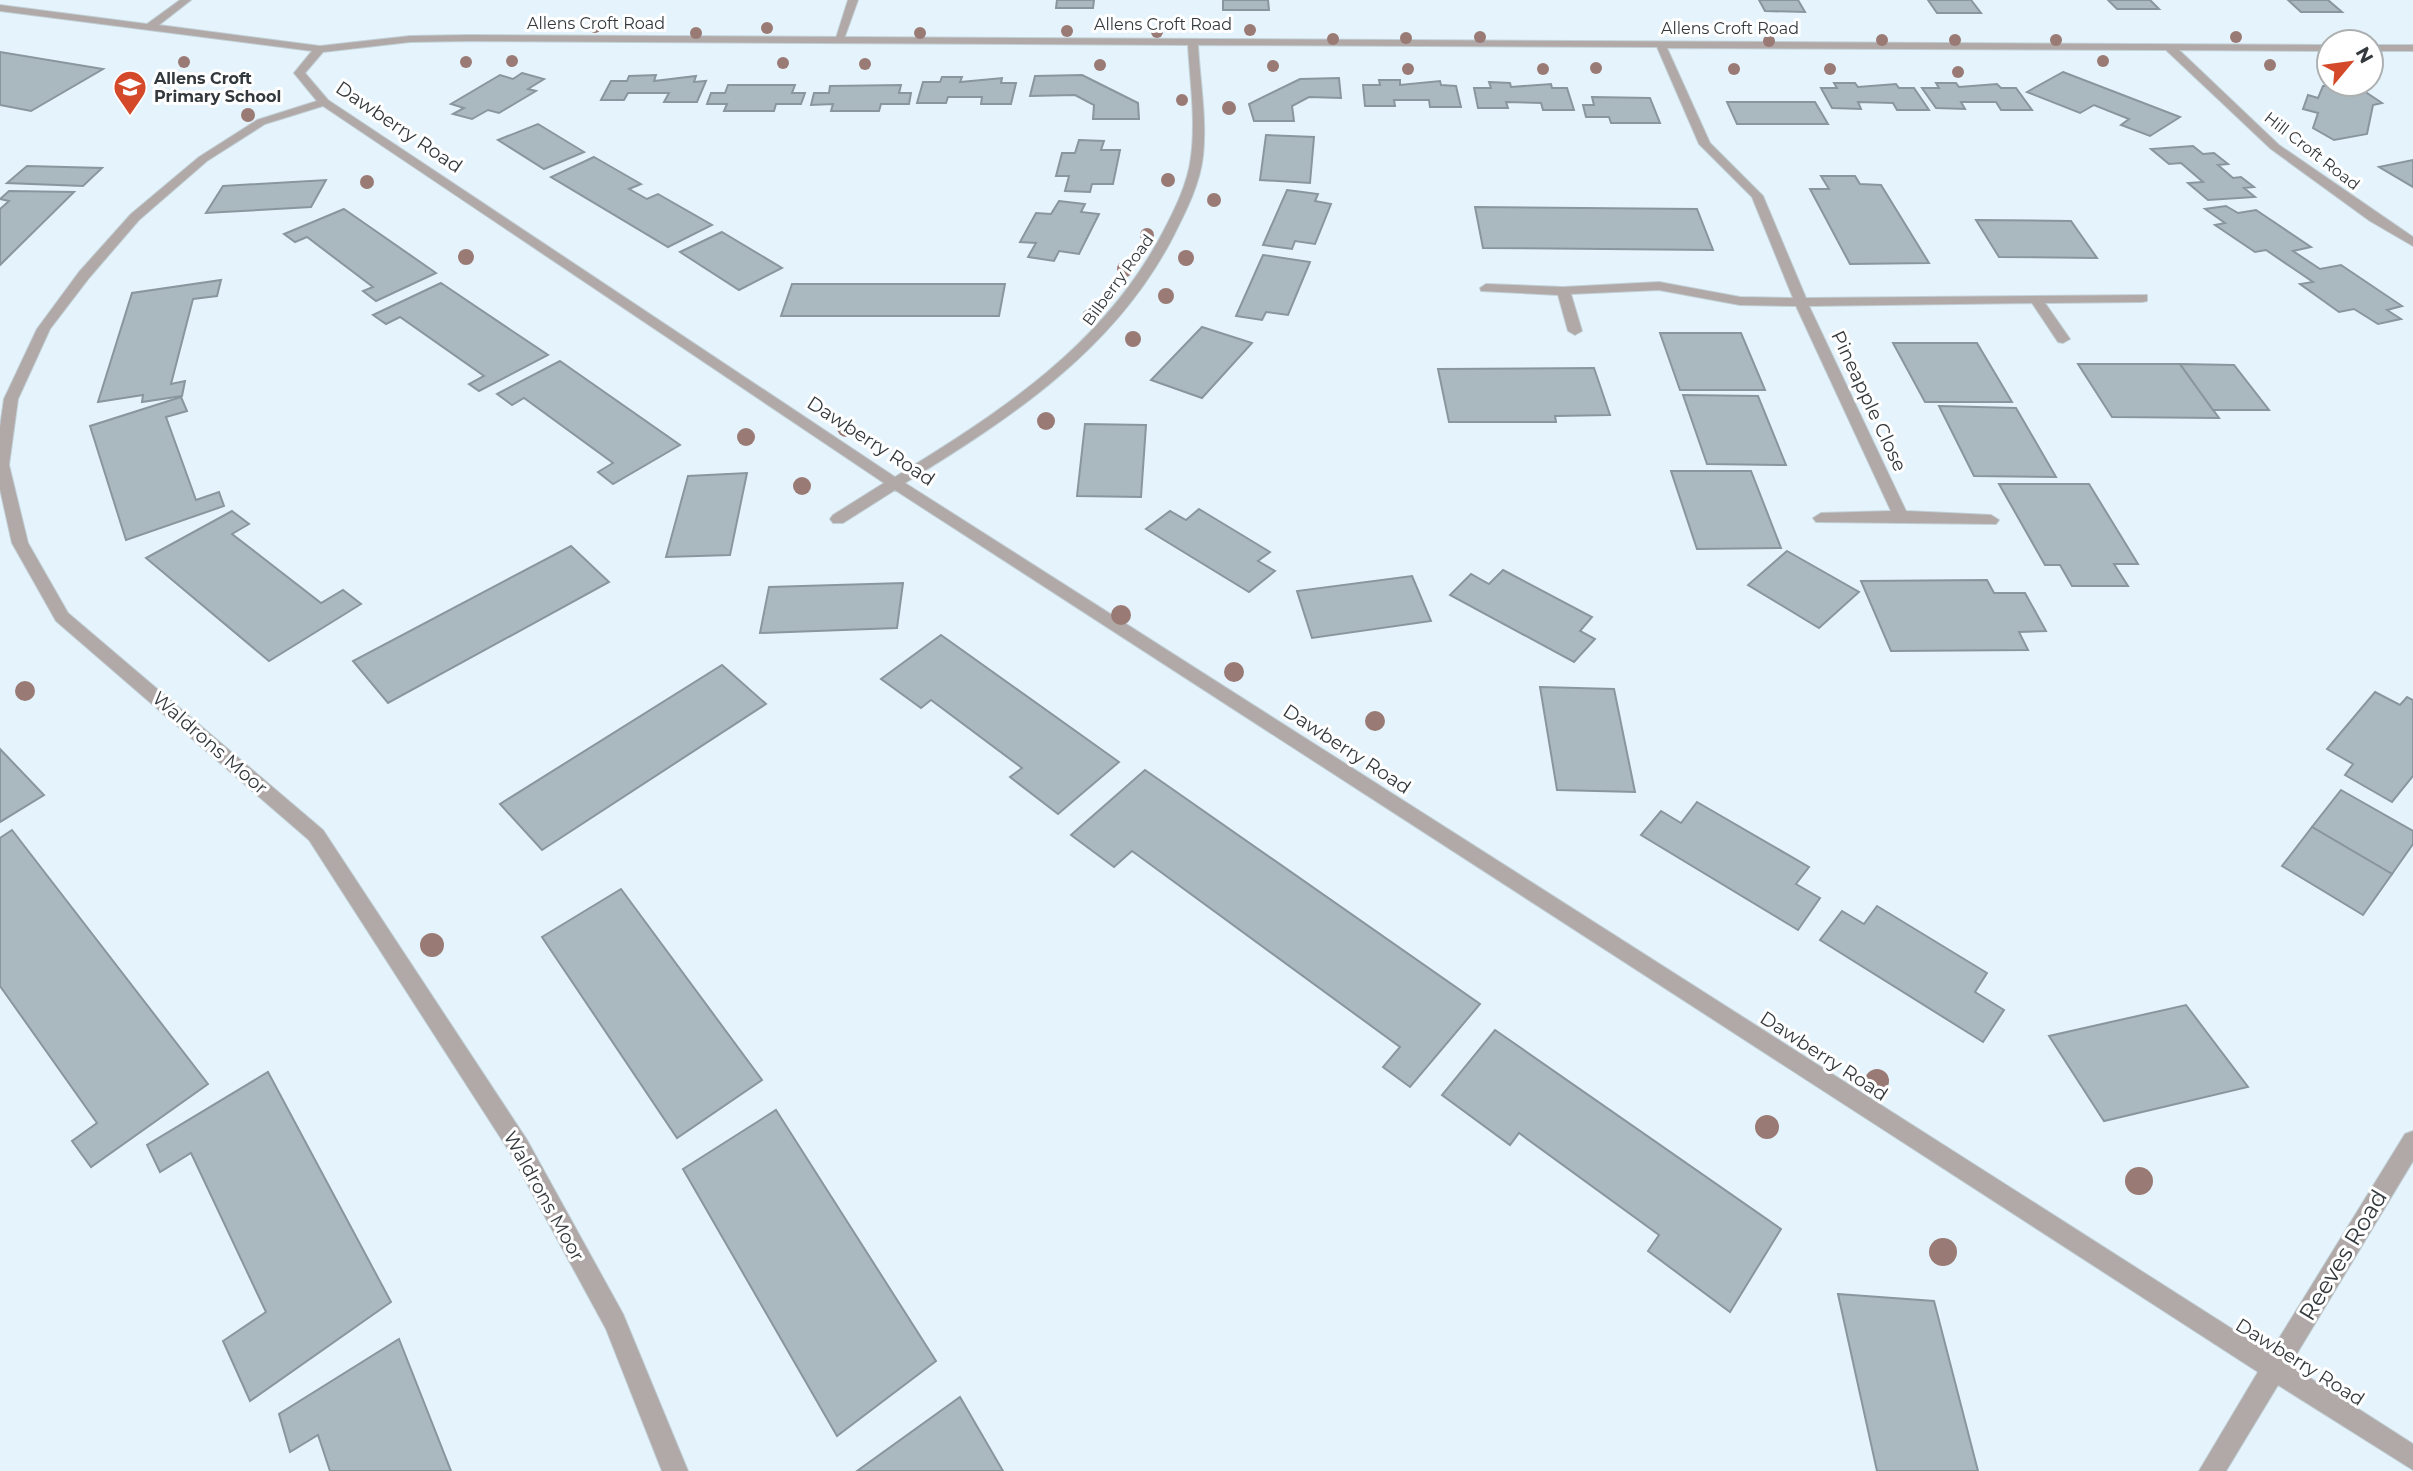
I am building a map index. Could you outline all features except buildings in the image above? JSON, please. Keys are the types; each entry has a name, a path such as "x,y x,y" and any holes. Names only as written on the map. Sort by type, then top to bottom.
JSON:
{"street":[{"path":"147,29 186,0"},
{"path":"839,39 853,0"},
{"name":"Allens Croft Road","path":"0,8 320,50 410,39 1193,40 2315,48"},
{"name":"Bilberry Road","path":"838,519 996,419 1095,342 1165,247 1197,156 1193,40"},
{"name":"Pineapple Close","path":"1660,43 1705,144 1757,196 1801,302 1902,516"},
{"name":"Hill Croft Road","path":"2169,47 2275,148 2374,218 2413,242"},
{"path":"2385,48 2413,48"},
{"name":"Dawberry Road","path":"320,50 299,73 324,102 894,483 2413,1458"},
{"name":"Waldrons Moor","path":"324,102 261,122 203,159 135,218 84,275 44,329 11,399 2,465 20,543 62,617 316,835 519,1147 615,1322 675,1471"},
{"name":"Pineapple Close","path":"1486,288 1563,291 1658,286 1740,301 1801,302 2142,298"},
{"path":"1563,291 1575,331"},
{"path":"2036,300 2063,339"},
{"path":"1821,518 1902,516 1991,520"},
{"name":"Reeves Road","path":"2273,1370 2413,1141"},
{"path":"2212,1471 2273,1370"}],"place":[{"name":"Allens Croft Primary School","path":"130,117"}]}
